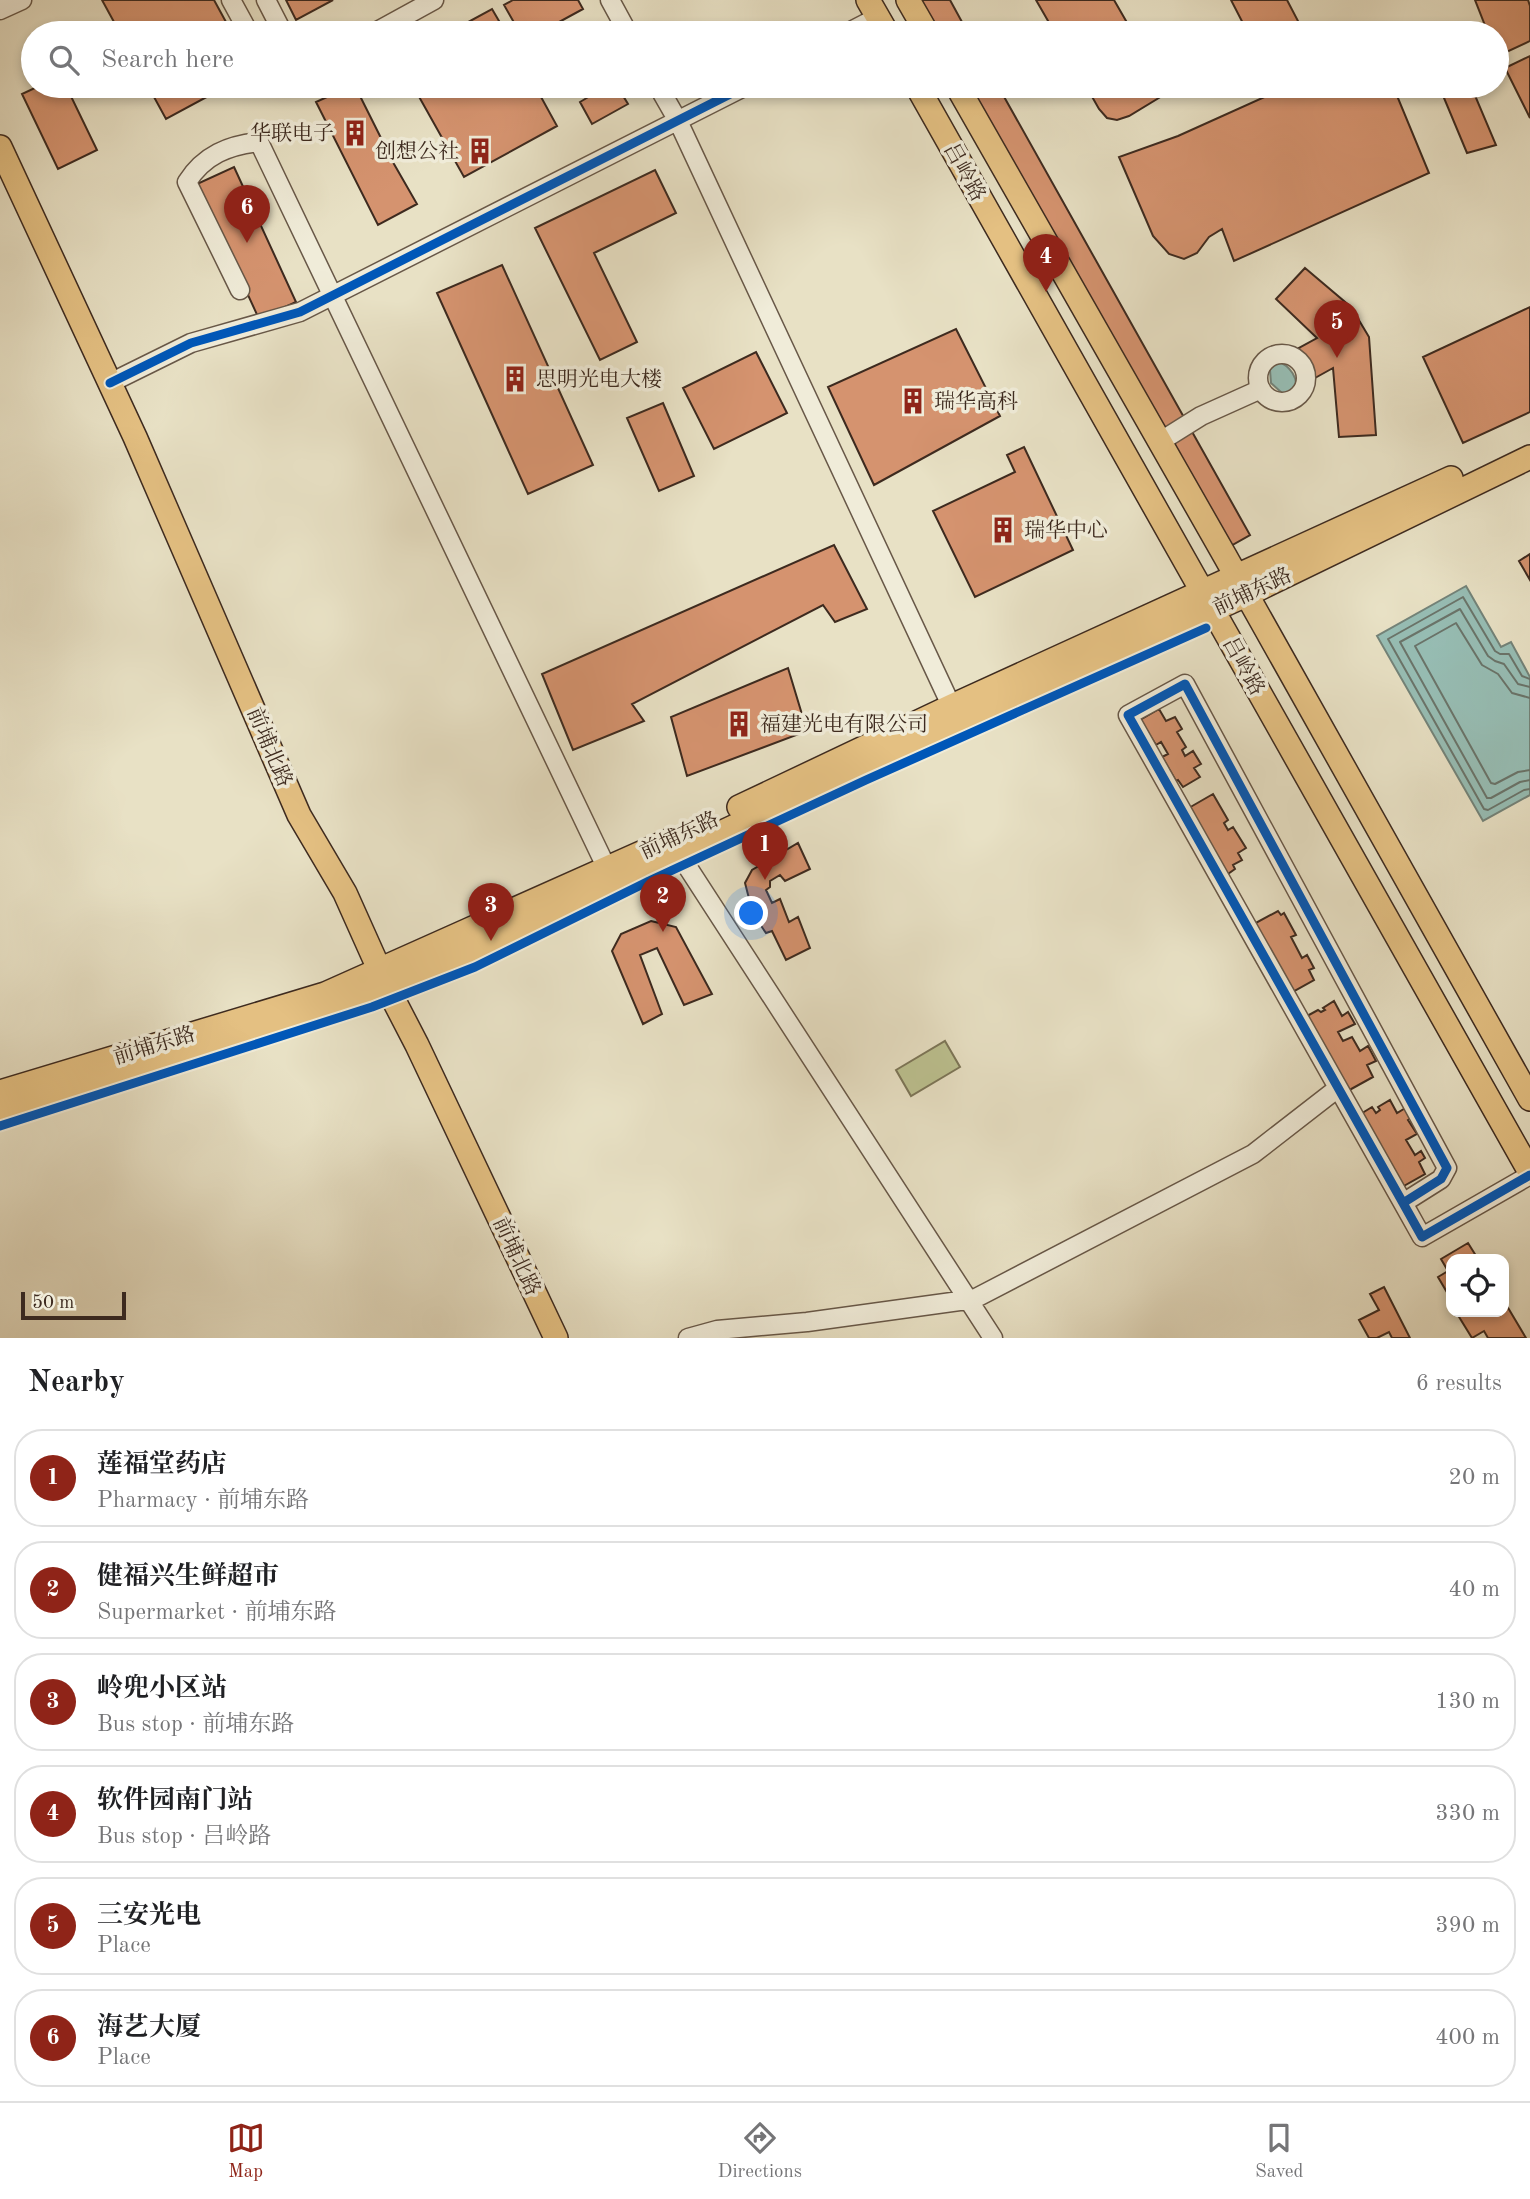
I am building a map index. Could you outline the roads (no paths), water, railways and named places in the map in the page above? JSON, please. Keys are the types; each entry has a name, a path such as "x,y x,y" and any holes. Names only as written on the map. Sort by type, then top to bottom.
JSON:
{"main road":[{"path":"910,1 921,21"},
{"name":"吕岭路","path":"924,98 1530,1174"},
{"name":"吕岭路","path":"964,98 1161,441 1530,1099"},
{"name":"前埔北路","path":"0,147 110,383 299,815 345,892 556,1338"},
{"name":"前埔东路","path":"0,1115 335,1011 384,979 1207,601 1530,441"},
{"name":"前埔东路","path":"1241,585 1530,457"},
{"name":"前埔东路","path":"0,1091 325,994 384,979"}],"street":[{"path":"0,10 22,0"},
{"path":"231,0 243,21"},
{"path":"266,0 277,21"},
{"path":"396,21 434,0"},
{"path":"610,0 621,21"},
{"path":"665,98 956,715"},
{"path":"110,383 191,343 300,312 723,98"},
{"path":"240,290 187,182 197,166 235,144 260,142 611,876"},
{"path":"1161,441 1202,416 1261,389"},
{"path":"1403,1203 1441,1179 1447,1168 1185,684 1128,715 1422,1237 1530,1174"},
{"path":"675,846 993,1338"},
{"path":"688,1338 717,1330 807,1322 974,1299 1253,1154 1338,1088"}],"water":[{"path":"1277,361 1293,373 1296,383 1294,393 1282,393 1271,383 1270,370"},
{"path":"1466,586 1501,647 1511,642 1530,677 1530,795 1483,821 1377,636"}],"place":[{"name":"华联电子","path":"355,133"},
{"name":"创想公社","path":"480,151"},
{"name":"海艺大厦","path":"247,243"},
{"name":"软件园南门站","path":"1046,292"},
{"name":"三安光电","path":"1337,358"},
{"name":"思明光电大楼","path":"515,379"},
{"name":"瑞华高科","path":"913,401"},
{"name":"瑞华中心","path":"1003,530"},
{"name":"福建光电有限公司","path":"739,724"},
{"name":"莲福堂药店","path":"765,880"},
{"name":"健福兴生鲜超市","path":"663,932"},
{"name":"岭兜小区站","path":"491,941"}]}
